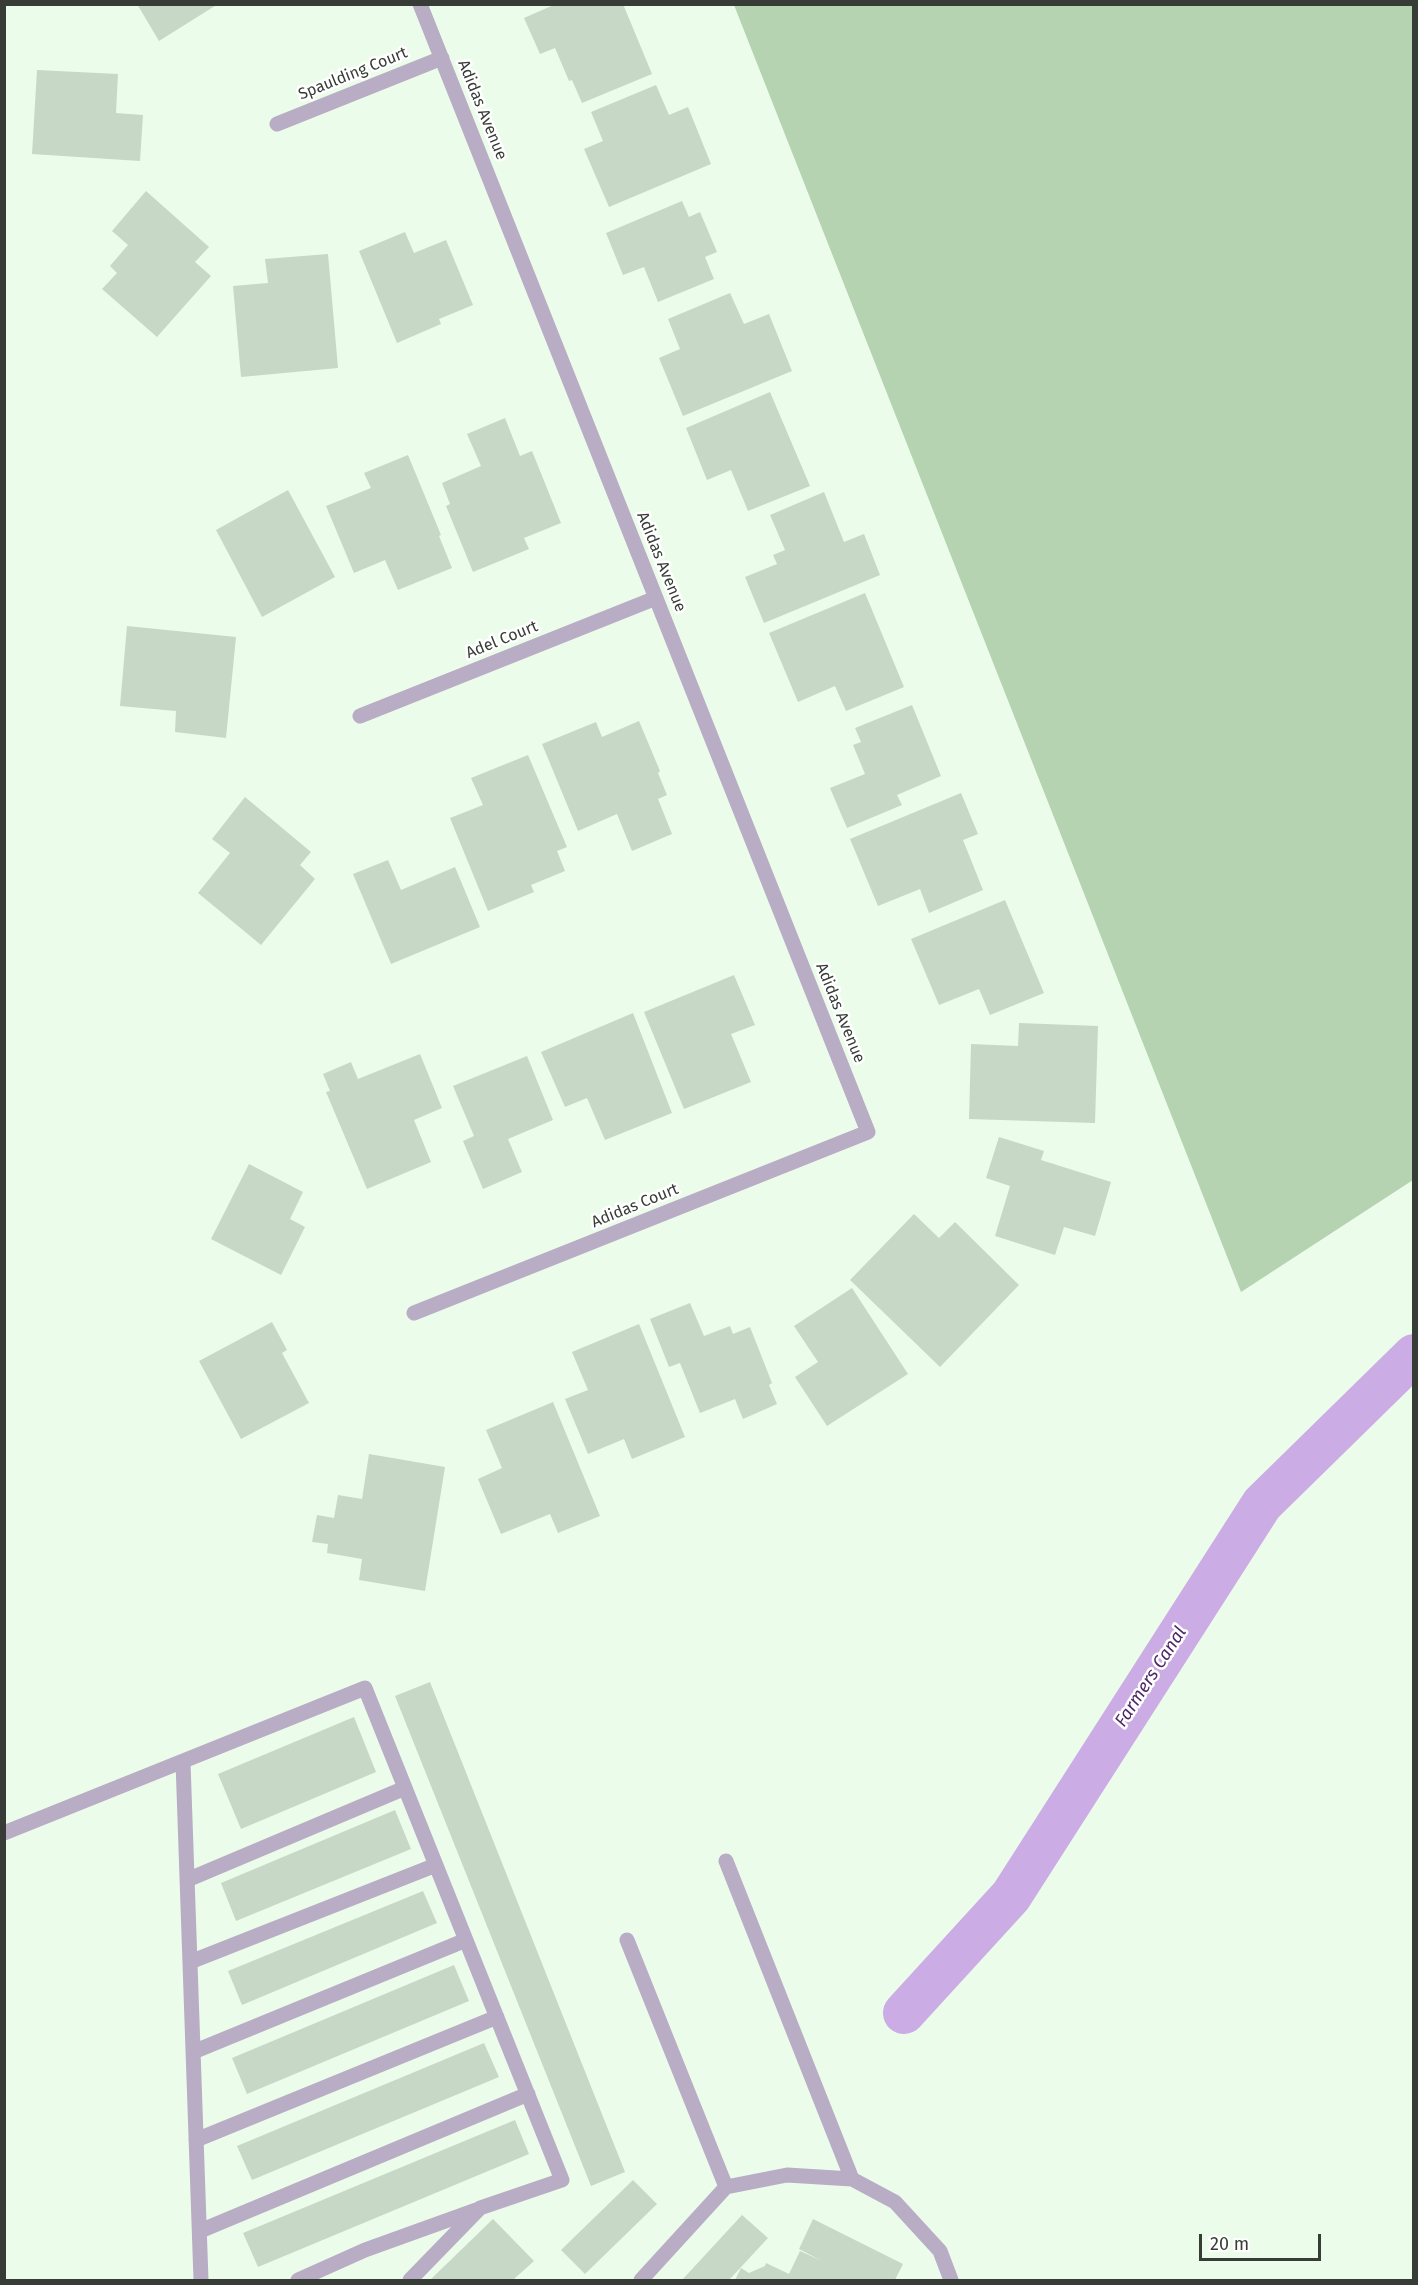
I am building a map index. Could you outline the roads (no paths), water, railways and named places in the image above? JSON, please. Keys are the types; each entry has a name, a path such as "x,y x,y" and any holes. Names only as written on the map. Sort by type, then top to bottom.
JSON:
{"street":[{"name":"Adidas Avenue","path":"420,4 868,1132"},
{"name":"Spaulding Court","path":"277,124 442,58"},
{"name":"Adel Court","path":"360,716 656,598"},
{"name":"Adidas Court","path":"414,1313 868,1132"},
{"path":"4,1833 366,1688 562,2180 365,2250 298,2280"},
{"path":"183,1762 201,2280"},
{"path":"187,1880 405,1788"},
{"path":"726,1861 852,2179"},
{"path":"190,1962 436,1866"},
{"path":"193,2052 466,1940"},
{"path":"627,1940 726,2187"},
{"path":"196,2140 497,2017"},
{"path":"200,2231 528,2094"},
{"path":"641,2280 726,2187 787,2175 852,2179 895,2202 940,2251 951,2280"},
{"path":"410,2280 480,2208"}],"waterway":[{"name":"Farmers Canal","path":"904,2013 1011,1896 1262,1504 1414,1355"}]}
